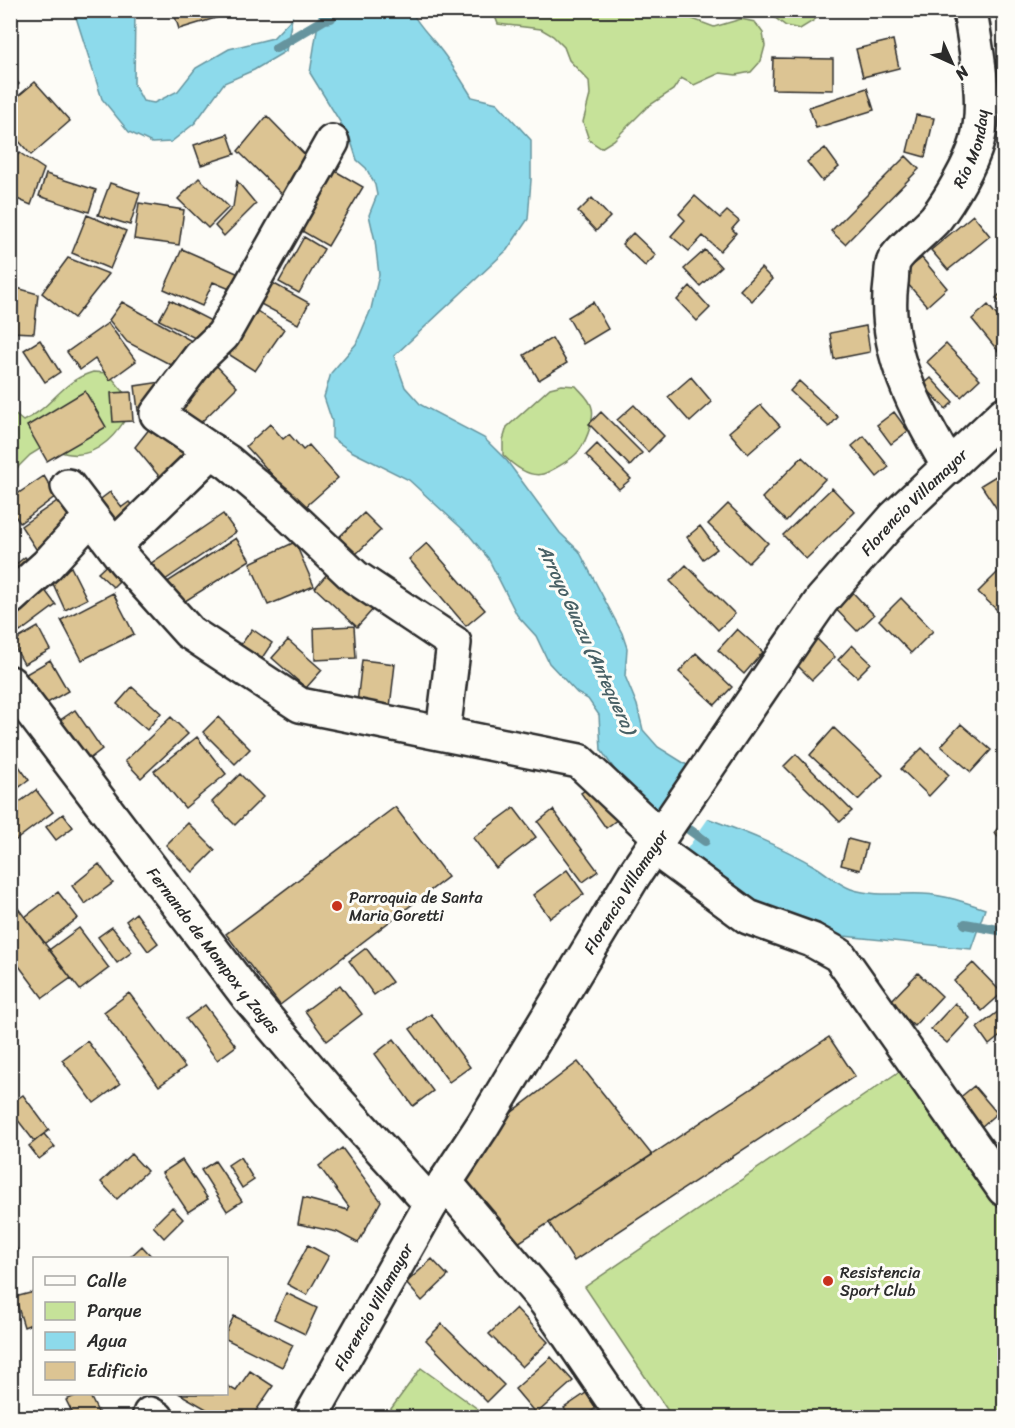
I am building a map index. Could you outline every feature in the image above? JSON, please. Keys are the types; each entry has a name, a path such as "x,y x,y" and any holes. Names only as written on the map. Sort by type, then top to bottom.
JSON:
{"street":[{"name":"Río Monday","path":"949,467 916,410 893,345 889,298 894,261 936,218 964,172 977,141 981,106 979,70 970,10"},
{"path":"332,142 224,335 200,357 158,414 212,451 279,505 354,577 454,643 442,733"},
{"name":"Florencio Villamayor","path":"310,1418 438,1193 483,1125 634,875 822,600 895,517 1005,414"},
{"path":"114,546 212,451"},
{"path":"68,486 114,546 189,632 300,705 579,761 659,839 748,917 812,940 839,955 1005,1189"},
{"path":"10,598 47,565 91,517"},
{"name":"Fernando de Mompox y Zayas","path":"10,683 249,998 329,1092 438,1193 546,1302 625,1418"}],"green space":[{"path":"493,11 684,11 687,17 714,27 741,19 755,22 763,33 765,46 761,61 751,72 736,75 720,73 694,85 681,78 673,90 647,107 614,140 601,148 589,140 583,122 590,95 589,81 569,60 564,47 553,36 541,29 498,24"},
{"path":"766,11 825,11 800,29 786,26"},
{"path":"93,372 108,373 127,396 131,410 114,435 98,448 80,454 70,454 43,447 30,455 11,474 10,393 14,399 13,413 23,421 42,409 64,388 82,376"},
{"path":"562,385 576,386 590,402 593,413 588,433 582,446 565,463 543,474 526,472 503,455 503,440 507,427 550,388"},
{"name":"Resistencia Sport Club","path":"910,1064 1004,1198 1004,1417 672,1417 585,1287"},
{"path":"421,1368 489,1417 385,1417"}],"water":[{"path":"74,11 135,11 134,84 143,101 154,103 178,91 196,68 229,49 273,38 292,18 286,51 254,70 224,83 195,123 171,142 152,143 129,132 102,99"},
{"path":"320,11 411,11 449,61 472,97 497,103 531,140 528,219 507,250 394,356 405,387 421,405 484,438 507,461 560,533 579,551 622,633 627,648 625,676 637,705 643,730 658,747 687,765 687,779 652,824 601,750 599,715 588,699 577,693 549,663 536,636 517,615 488,558 469,535 409,480 351,451 332,438 332,421 324,397 331,373 356,344 371,309 379,275 369,215 377,195 375,185 366,168 357,160 350,138 310,73"},
{"path":"704,817 789,852 851,889 878,894 939,896 985,909 971,949 804,932 700,875 680,855"}],"pier":[{"path":"704,814 710,816 680,859 678,854"}],"building":[{"path":"173,10 242,10 179,29"},
{"path":"893,40 899,68 863,77 856,49"},
{"path":"773,58 833,59 833,90 772,89"},
{"path":"10,73 19,84 10,93"},
{"path":"35,82 70,121 31,155 10,131 10,103"},
{"path":"867,88 874,110 816,128 809,107"},
{"path":"916,115 934,118 925,157 907,152"},
{"path":"267,116 314,164 292,204 238,151"},
{"path":"228,134 235,154 201,165 194,145"},
{"path":"825,148 839,167 822,181 807,162"},
{"path":"20,153 44,169 31,205 10,196 10,161"},
{"path":"906,156 919,169 845,244 831,231"},
{"path":"330,168 363,187 328,246 295,227"},
{"path":"46,174 96,190 89,212 39,196"},
{"path":"199,178 229,207 208,228 178,199"},
{"path":"237,181 256,204 224,236 215,226 233,207"},
{"path":"110,183 140,193 130,225 98,215"},
{"path":"695,196 720,218 727,211 739,221 732,229 736,233 720,251 703,236 689,251 671,236 685,220 679,214"},
{"path":"592,198 610,217 596,231 578,212"},
{"path":"139,203 184,210 179,245 134,239"},
{"path":"87,215 126,231 110,269 72,253"},
{"path":"973,215 990,236 948,270 931,250"},
{"path":"633,233 656,255 645,266 622,244"},
{"path":"304,237 324,249 299,293 279,282"},
{"path":"182,249 248,278 242,294 213,282 202,306 164,289"},
{"path":"705,250 721,267 700,286 684,269"},
{"path":"68,258 109,274 74,318 42,293"},
{"path":"922,258 947,288 927,306 900,275"},
{"path":"761,268 772,279 752,301 740,290"},
{"path":"267,280 309,303 298,324 255,301"},
{"path":"10,286 38,294 34,333 10,332"},
{"path":"690,286 710,308 697,321 677,300"},
{"path":"1004,290 1004,308 996,298"},
{"path":"170,300 223,327 213,347 159,320"},
{"path":"122,302 197,344 181,370 127,342 109,320"},
{"path":"593,302 608,329 583,344 568,317"},
{"path":"988,305 1004,324 1004,345 998,351 972,319"},
{"path":"251,307 284,329 255,371 222,350"},
{"path":"108,323 136,361 110,380 95,359 80,370 67,352"},
{"path":"866,326 870,352 834,359 830,333"},
{"path":"552,338 567,363 539,380 524,355"},
{"path":"40,340 60,372 45,382 24,350"},
{"path":"946,344 980,379 961,397 927,362"},
{"path":"214,363 237,387 191,432 168,410"},
{"path":"691,377 712,402 690,422 668,397"},
{"path":"931,378 953,402 946,409 923,385"},
{"path":"799,381 838,417 829,427 790,391"},
{"path":"161,382 164,407 138,411 135,386"},
{"path":"85,391 106,427 47,461 27,426"},
{"path":"131,392 133,421 113,422 111,393"},
{"path":"634,405 664,436 648,452 617,420"},
{"path":"761,405 780,426 748,454 729,432"},
{"path":"601,412 642,453 630,466 589,424"},
{"path":"894,412 908,431 891,444 877,425"},
{"path":"154,423 200,455 167,486 135,447"},
{"path":"270,424 283,439 289,434 303,450 309,445 338,478 303,509 246,446"},
{"path":"864,436 889,467 877,477 852,446"},
{"path":"597,444 631,479 619,489 586,455"},
{"path":"802,457 825,479 786,521 762,498"},
{"path":"999,474 1004,481 1004,512 1001,515 981,485"},
{"path":"44,476 56,496 20,523 10,509 10,499"},
{"path":"832,488 855,512 806,559 783,535"},
{"path":"110,492 122,507 129,502 147,524 123,542 81,514"},
{"path":"63,497 78,519 36,549 21,526"},
{"path":"728,504 768,543 748,563 708,524"},
{"path":"364,513 381,530 355,555 338,538"},
{"path":"223,514 236,532 162,582 150,564"},
{"path":"700,526 717,549 703,559 687,537"},
{"path":"236,538 250,560 171,610 158,588"},
{"path":"295,542 314,586 268,605 250,563"},
{"path":"427,543 485,610 466,626 409,559"},
{"path":"25,557 36,570 10,592 10,569"},
{"path":"114,558 128,572 113,587 98,573"},
{"path":"686,565 735,614 718,630 670,581"},
{"path":"71,567 87,599 65,610 50,577"},
{"path":"333,567 376,606 357,627 315,588"},
{"path":"1000,570 1004,575 1004,602 997,610 978,592"},
{"path":"843,582 874,615 857,631 826,599"},
{"path":"41,585 56,605 20,632 10,619 10,608"},
{"path":"113,593 134,634 82,660 61,620"},
{"path":"901,598 933,631 911,653 879,620"},
{"path":"354,626 356,658 315,660 314,628"},
{"path":"38,627 50,650 24,664 12,642"},
{"path":"252,629 272,643 260,661 240,646"},
{"path":"737,629 763,652 744,674 718,650"},
{"path":"810,632 835,657 812,680 787,655"},
{"path":"288,640 322,670 306,688 272,658"},
{"path":"852,645 871,663 857,677 838,660"},
{"path":"696,653 732,687 715,705 679,672"},
{"path":"50,660 68,691 44,705 26,674"},
{"path":"362,660 395,664 390,707 357,703"},
{"path":"132,687 161,713 147,730 117,704"},
{"path":"75,710 102,749 88,760 59,721"},
{"path":"171,717 188,734 141,778 125,761"},
{"path":"218,717 250,749 235,764 203,732"},
{"path":"961,724 991,750 971,772 941,746"},
{"path":"834,728 883,775 858,800 810,755"},
{"path":"197,737 226,774 185,808 154,771"},
{"path":"922,748 949,775 929,796 901,769"},
{"path":"796,754 852,811 840,822 784,766"},
{"path":"13,758 29,780 10,794 10,760"},
{"path":"240,774 263,797 235,825 212,802"},
{"path":"597,782 622,816 606,828 581,793"},
{"path":"36,790 53,812 12,843 10,840 10,809"},
{"name":"Parroquia de Santa Maria Goretti","path":"395,807 448,877 280,1005 226,934"},
{"path":"514,808 536,837 496,868 473,838"},
{"path":"553,810 598,871 583,882 538,822"},
{"path":"63,814 73,827 56,840 46,827"},
{"path":"1004,820 1004,842 994,833"},
{"path":"188,823 215,850 193,872 166,845"},
{"path":"848,839 867,844 860,870 841,865"},
{"path":"99,864 113,883 85,904 72,886"},
{"path":"567,870 584,894 550,918 533,895"},
{"path":"58,892 78,918 45,943 25,917"},
{"path":"17,907 71,978 43,998 10,954 10,913"},
{"path":"136,913 158,943 148,951 126,921"},
{"path":"112,927 132,952 117,963 98,937"},
{"path":"79,928 109,968 80,990 49,950"},
{"path":"366,948 392,982 374,995 349,961"},
{"path":"973,963 1002,993 982,1011 954,981"},
{"path":"918,973 942,996 914,1026 889,1003"},
{"path":"340,985 362,1014 327,1041 305,1011"},
{"path":"129,993 185,1067 159,1086 104,1012"},
{"path":"955,1003 970,1018 947,1043 931,1029"},
{"path":"205,1005 236,1046 217,1060 186,1019"},
{"path":"1004,1007 1004,1033 989,1045 977,1028"},
{"path":"431,1014 470,1067 449,1082 410,1029"},
{"path":"829,1037 855,1076 574,1261 549,1223"},
{"path":"394,1039 433,1091 413,1106 375,1054"},
{"path":"87,1041 120,1084 94,1103 62,1060"},
{"path":"578,1062 652,1155 506,1251 456,1172 478,1138"},
{"path":"974,1086 997,1113 981,1127 958,1099"},
{"path":"23,1095 49,1130 34,1141 10,1110 10,1104"},
{"path":"44,1134 55,1147 39,1159 29,1146"},
{"path":"342,1148 381,1201 358,1243 337,1232 298,1224 303,1198 348,1210 349,1207 319,1166"},
{"path":"131,1154 147,1171 117,1199 101,1182"},
{"path":"240,1157 254,1180 242,1188 228,1165"},
{"path":"182,1160 208,1199 188,1212 162,1173"},
{"path":"215,1161 242,1201 227,1211 201,1170"},
{"path":"172,1207 183,1219 164,1238 153,1226"},
{"path":"10,1237 18,1251 10,1255"},
{"path":"308,1245 329,1256 307,1295 287,1284"},
{"path":"142,1246 152,1257 130,1257"},
{"path":"432,1259 448,1276 422,1301 406,1283"},
{"path":"33,1292 33,1323 24,1327 15,1297"},
{"path":"286,1293 317,1308 305,1334 274,1319"},
{"path":"516,1308 548,1342 522,1367 489,1334"},
{"path":"234,1316 293,1345 282,1367 228,1340 228,1328"},
{"path":"442,1324 504,1385 487,1402 426,1340"},
{"path":"551,1357 573,1381 536,1414 515,1389"},
{"path":"250,1371 273,1386 251,1418 222,1418 182,1395 228,1395 228,1386 236,1391"},
{"path":"586,1393 596,1408 582,1418 570,1418 564,1408"},
{"path":"77,1395 90,1395 100,1416 75,1418 66,1400"}],"waterway":[{"path":"276,48 325,19 331,18"},
{"name":"Arroyo Guazu (Antequera)","path":"676,820 705,841"},
{"name":"Arroyo Guazu (Antequera)","path":"965,924 1004,931"}],"place":[{"name":"Parroquia de Santa Maria Goretti","path":"337,906"},
{"name":"Resistencia Sport Club","path":"828,1281"}]}
